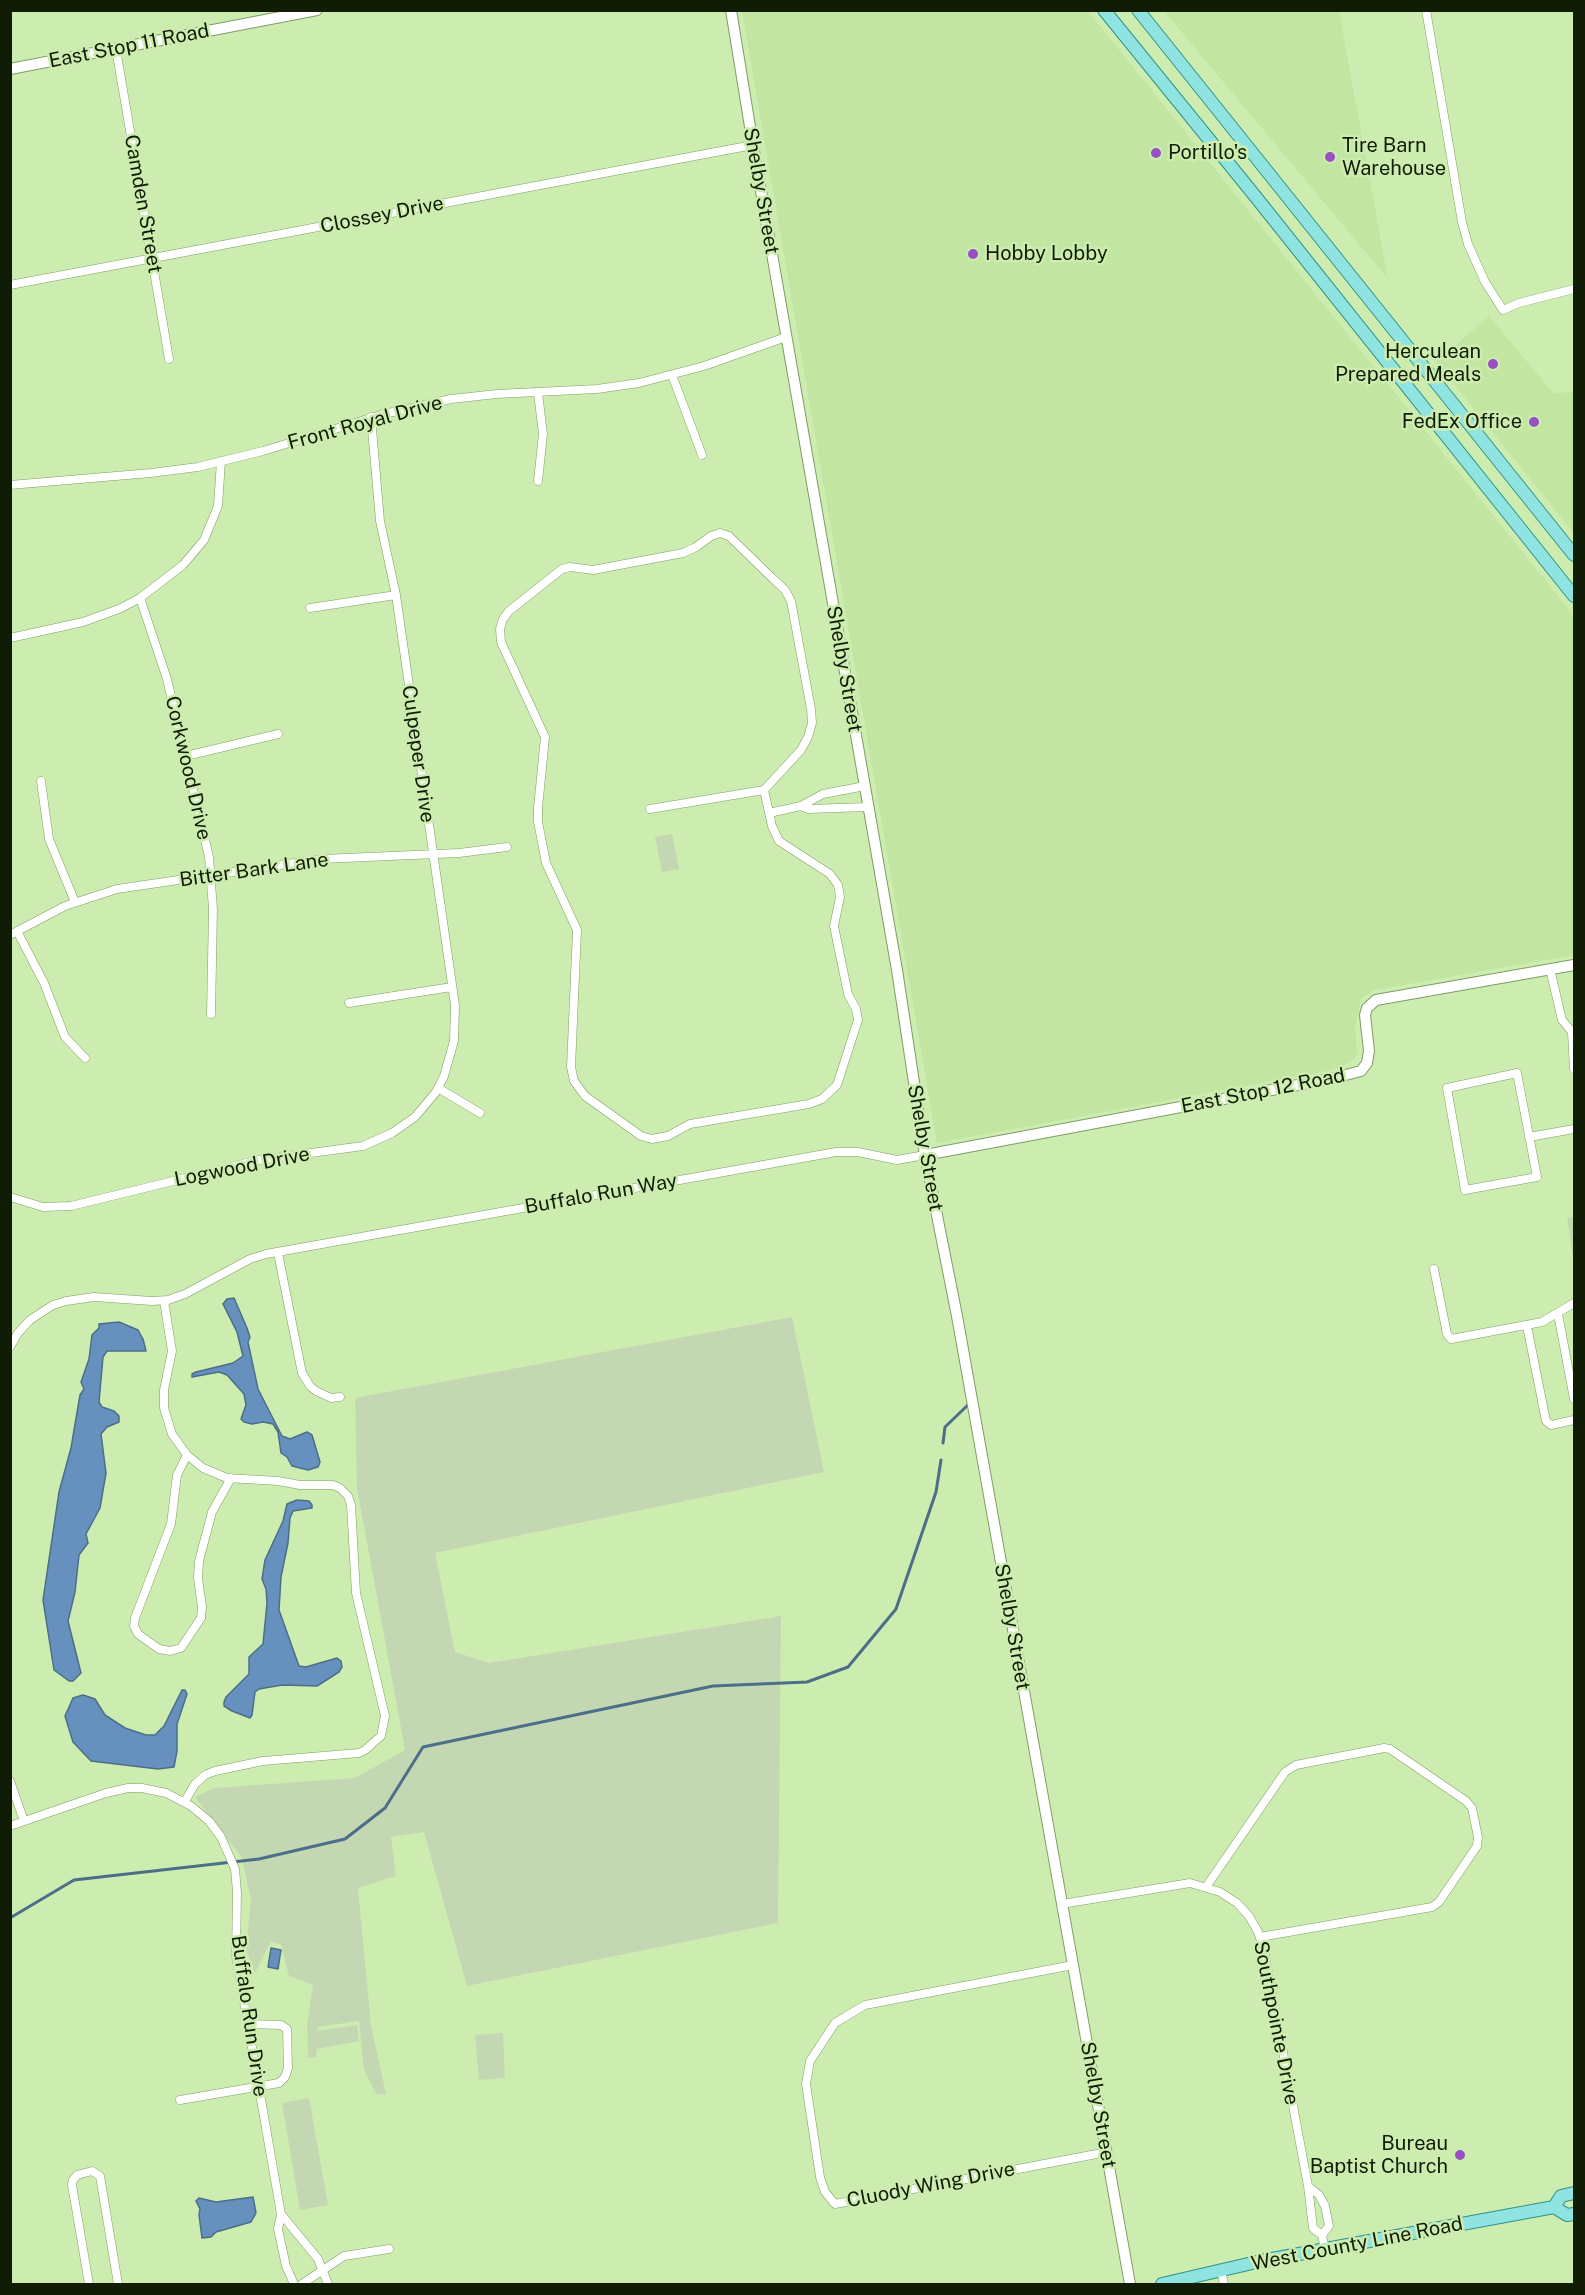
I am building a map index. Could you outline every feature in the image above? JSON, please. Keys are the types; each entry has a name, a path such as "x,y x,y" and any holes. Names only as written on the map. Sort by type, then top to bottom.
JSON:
{"main road":[{"path":"1104,10 1575,596"},
{"path":"1138,10 1575,555"},
{"name":"West County Line Road","path":"1554,2208 1561,2196 1575,2193"},
{"name":"West County Line Road","path":"1162,2284 1221,2270 1554,2208 1568,2215 1575,2214"}],"street":[{"name":"East Stop 11 Road","path":"10,69 318,10"},
{"name":"Shelby Street","path":"731,10 897,970 925,1155 957,1316 1130,2284"},
{"path":"1426,10 1462,222 1477,265 1503,310 1519,303 1575,289"},
{"name":"Camden Street","path":"116,48 169,359"},
{"name":"Clossey Drive","path":"10,285 753,145"},
{"name":"Front Royal Drive","path":"10,485 165,471 221,461 263,451 371,417 451,399 620,386 711,364 786,337"},
{"path":"672,375 702,455"},
{"path":"537,393 543,434 538,481"},
{"name":"Culpeper Drive","path":"371,417 380,521 396,595 456,1014 454,1041 448,1068 438,1088"},
{"path":"10,638 83,622 119,609 140,598 183,565 204,540 218,506 221,461"},
{"path":"650,809 764,790 801,750 808,737 812,718 791,601 785,590 729,536 720,533 683,553 593,570 565,567 557,571 507,614 500,629 501,642 545,736 538,822 546,863 577,930 571,1067 574,1080 583,1094 640,1136 656,1139 668,1137 690,1124 809,1104 822,1099 837,1085 858,1018 848,994 834,926 839,888 830,874 778,841 764,790"},
{"path":"310,608 396,595"},
{"name":"Corkwood Drive","path":"140,598 162,660 206,840 213,909 211,1014"},
{"path":"186,756 278,734"},
{"path":"41,781 49,839 75,902"},
{"path":"769,813 801,806 824,794 865,786"},
{"path":"801,806 808,809 868,807"},
{"name":"Bitter Bark Lane","path":"14,933 75,902 117,889 322,859 432,855 507,847"},
{"path":"14,933 44,983 65,1037 85,1059"},
{"path":"1550,969 1562,1020 1574,1030 1575,1069"},
{"name":"East Stop 12 Road","path":"925,1155 1330,1079 1361,1071 1367,1063 1369,1051 1365,1015 1367,1008 1376,1000 1550,969 1574,969"},
{"path":"349,1003 452,987"},
{"path":"1517,1073 1529,1137 1537,1177 1465,1190 1447,1088 1517,1073"},
{"path":"438,1088 480,1113"},
{"name":"Logwood Drive","path":"10,1197 27,1203 52,1207 75,1205 259,1160 363,1146 384,1138 408,1122 421,1110 438,1088"},
{"path":"1529,1137 1575,1129"},
{"name":"Buffalo Run Way","path":"164,1301 185,1294 250,1259 278,1252 836,1152 858,1152 897,1160 925,1155"},
{"path":"278,1252 302,1373 316,1391 331,1398 340,1397"},
{"path":"1434,1269 1451,1339 1542,1322 1575,1303"},
{"path":"10,1347 21,1330 41,1312 53,1305 75,1299 94,1298 164,1301 172,1348 164,1390 164,1408 171,1431 187,1455 203,1468 231,1478 310,1486 336,1485 347,1494 351,1505 356,1593 385,1712 385,1723 381,1736 368,1749 359,1753 263,1761 210,1772 195,1784 184,1801"},
{"path":"1558,1314 1575,1399"},
{"path":"1527,1326 1546,1421 1551,1425 1575,1420"},
{"path":"187,1455 177,1475 171,1524 135,1618 134,1626 140,1636 159,1649 176,1650 186,1643 201,1618 199,1561 212,1512 231,1478"},
{"path":"1206,1887 1289,1768 1296,1765 1384,1748 1395,1751 1468,1803 1474,1814 1478,1844 1439,1902 1432,1907 1260,1937"},
{"path":"10,1780 24,1821"},
{"name":"Buffalo Run Drive","path":"10,1826 106,1793 128,1788 154,1790 184,1801 202,1814 215,1828 233,1864 237,1892 235,1948 281,2214 278,2229 286,2266 294,2284"},
{"name":"Southpointe Drive","path":"1062,1904 1178,1884 1206,1887 1220,1892 1237,1903 1249,1917 1260,1937 1308,2186 1313,2228 1322,2235 1325,2250"},
{"name":"Cluody Wing Drive","path":"1073,1965 865,2005 835,2023 810,2061 806,2084 820,2177 825,2192 836,2204 1107,2152"},
{"path":"180,2100 279,2083 285,2077 288,2068 288,2032 283,2025 248,2024"},
{"path":"89,2284 72,2185 77,2175 92,2171 100,2176 118,2284"},
{"name":"Southpointe Drive","path":"1308,2186 1319,2195 1325,2206 1329,2226 1322,2235"},
{"name":"Buffalo Run Drive","path":"281,2214 318,2259 328,2284"},
{"path":"302,2284 344,2256 389,2249"},
{"path":"1221,2270 1224,2284"}],"shaded area":[{"path":"742,11 1088,11 1574,616 1574,955 1375,990 1361,998 1355,1027 1357,1052 1354,1059 1327,1071 937,1143"},
{"path":"1164,11 1339,11 1388,279"},
{"path":"1489,316 1554,394 1574,391 1574,533 1436,362"},
{"path":"672,834 679,869 662,872 655,837"},
{"path":"1574,1217 1574,1256 1573,1256 1567,1218"},
{"path":"792,1317 824,1472 435,1553 455,1652 489,1663 781,1616 778,1923 467,1986 424,1832 391,1837 396,1876 358,1888 371,2025 386,2094 377,2095 364,2070 359,2021 317,2027 318,2031 357,2025 359,2041 317,2049 316,2057 308,2058 307,2025 313,1985 289,1976 281,1945 271,1941 255,1973 246,1950 251,1900 242,1858 195,1797 215,1788 355,1778 405,1750 357,1488 355,1398"},
{"path":"503,2033 505,2078 479,2080 475,2035"},
{"path":"309,2098 328,2205 300,2210 282,2103"}],"water":[{"path":"234,1298 250,1337 248,1342 258,1389 282,1436 290,1439 307,1432 312,1435 320,1462 318,1467 308,1470 292,1466 287,1457 281,1453 278,1432 273,1424 263,1422 252,1424 241,1419 246,1405 244,1394 227,1375 219,1372 192,1377 192,1374 196,1372 233,1363 243,1356 237,1332 223,1304 227,1299"},
{"path":"119,1322 138,1330 146,1351 107,1351 103,1357 99,1402 102,1407 114,1411 119,1416 119,1422 107,1427 101,1434 106,1473 100,1508 86,1534 88,1543 79,1555 75,1592 68,1621 81,1673 73,1681 69,1681 54,1670 43,1600 59,1492 71,1448 80,1395 84,1389 81,1382 89,1359 92,1335 99,1328 99,1324"},
{"path":"297,1500 309,1501 312,1508 293,1511 290,1518 281,1577 279,1610 299,1666 306,1667 337,1658 341,1661 342,1667 339,1672 317,1686 282,1685 259,1689 255,1692 250,1718 232,1711 224,1706 224,1702 226,1697 249,1674 249,1657 263,1644 267,1603 266,1589 262,1579 265,1560 283,1521 287,1504"},
{"path":"182,1690 185,1690 187,1694 177,1724 177,1751 174,1767 158,1769 91,1761 73,1742 65,1716 73,1698 83,1695 95,1699 105,1715 125,1728 146,1735 155,1735 164,1726"},
{"path":"271,1948 281,1950 278,1969 268,1967"},
{"path":"253,2197 256,2213 251,2222 216,2232 211,2237 202,2238 200,2209 196,2201 199,2198 216,2202"}],"waterway":[{"path":"943,1443 945,1427 970,1403"},
{"path":"10,1918 74,1880 259,1859 345,1839 385,1808 423,1747 713,1686 807,1682 848,1667 896,1609 936,1492 941,1460"}],"place":[{"name":"Portillo's","path":"1156,153"},
{"name":"Tire Barn Warehouse","path":"1330,157"},
{"name":"Hobby Lobby","path":"973,254"},
{"name":"Herculean Prepared Meals","path":"1493,364"},
{"name":"FedEx Office","path":"1534,422"},
{"name":"Bureau Baptist Church","path":"1460,2155"}]}
